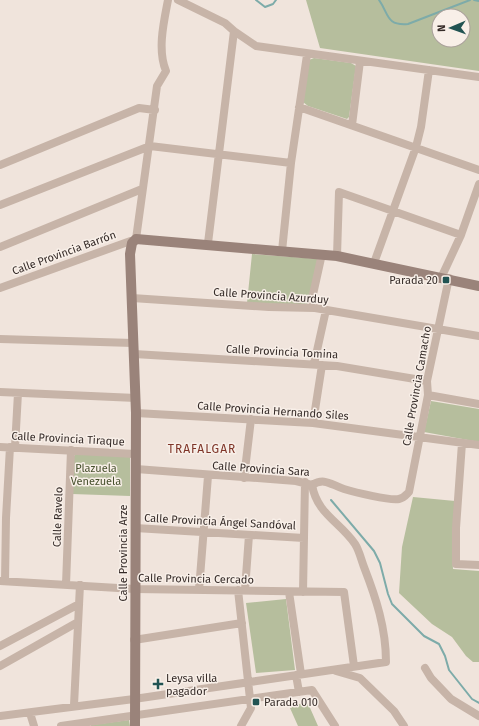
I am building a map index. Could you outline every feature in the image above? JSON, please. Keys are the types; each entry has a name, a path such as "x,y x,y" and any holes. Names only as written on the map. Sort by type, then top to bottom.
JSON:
{"street":[{"path":"168,0 163,27 164,64 166,70 158,86 136,239 208,243 337,256 445,277 479,286"},
{"path":"178,0 226,23 234,31 256,46 479,77"},
{"path":"208,243 234,31"},
{"path":"282,251 291,163 306,54"},
{"path":"352,126 360,61"},
{"path":"374,263 416,147 421,128 429,70"},
{"path":"299,107 479,170"},
{"path":"0,165 139,108 155,110"},
{"path":"0,205 150,146 291,163"},
{"name":"Calle Provincia Camacho","path":"405,497 409,492 428,396 427,381 438,329 445,277 462,235 479,184"},
{"path":"0,248 142,190"},
{"path":"337,256 339,192 462,235"},
{"name":"Calle Provincia Barrón","path":"0,288 136,239"},
{"name":"Calle Provincia Arze","path":"134,721 136,398 130,248 136,239"},
{"path":"310,308 322,254"},
{"name":"Calle Provincia Azurduy","path":"132,298 269,307 310,308 479,336"},
{"path":"313,423 318,365 326,310"},
{"path":"0,339 134,343"},
{"name":"Calle Provincia Tomina","path":"134,354 337,366 427,381"},
{"path":"0,392 136,398"},
{"path":"3,581 6,518 18,393"},
{"path":"428,396 479,404"},
{"name":"Calle Provincia Hernando Siles","path":"136,413 313,423 479,445"},
{"path":"244,478 251,419"},
{"path":"462,443 456,528 456,564 479,565"},
{"name":"Calle Provincia Tiraque","path":"0,447 135,454"},
{"name":"Calle Ravelo","path":"66,585 71,450"},
{"name":"Calle Provincia Sara","path":"136,469 308,484 326,481 342,489 393,500 405,497"},
{"path":"199,590 208,476"},
{"path":"303,592 304,538 308,484"},
{"path":"0,716 30,713 74,705 134,699 386,662 380,609 355,544 329,518 320,506 308,484"},
{"name":"Calle Provincia Ángel Sandóval","path":"135,528 304,538"},
{"path":"241,726 251,708 242,623 242,590 250,535"},
{"name":"Calle Provincia Cercado","path":"3,581 135,589 344,592 354,666"},
{"path":"74,705 80,586"},
{"path":"289,592 299,692"},
{"path":"0,646 79,604"},
{"path":"0,666 78,622"},
{"path":"134,640 242,623"},
{"path":"425,668 431,678 451,699 479,716"},
{"path":"331,670 360,678 394,711 403,726"},
{"path":"61,726 134,721 251,699 312,690 335,726"},
{"path":"30,713 34,726"},
{"path":"247,717 251,726"}],"green space":[{"path":"306,0 479,0 479,71 320,48"},
{"path":"314,58 351,63 356,66 349,117 347,119 308,106 303,102 309,60"},
{"path":"252,254 319,259 308,305 247,303"},
{"path":"431,401 479,409 479,442 424,432"},
{"name":"Plazuela Venezuela","path":"76,454 130,457 130,496 72,494 74,456"},
{"path":"413,497 455,501 452,545 453,569 479,571 479,662 473,662 466,656 452,637 432,624 399,593 402,547"},
{"path":"286,599 295,670 256,673 246,603"},
{"path":"307,701 318,726 298,726 290,708"},
{"path":"129,720 130,726 91,726 91,725"}],"waterway":[{"path":"256,0 265,7 273,4 276,0"},
{"path":"379,0 389,18 392,21 401,24 408,24 470,0"},
{"path":"474,0 479,1"},
{"path":"331,500 374,551 380,563 392,604 424,636 439,644 445,656 449,670 472,699 479,703"}],"place":[{"name":"Parada 20","path":"446,280"},
{"name":"Leysa villa pagador","path":"158,684"},
{"name":"Parada 010","path":"256,702"}],"district":[{"name":"TRAFALGAR","path":"202,449"}]}
